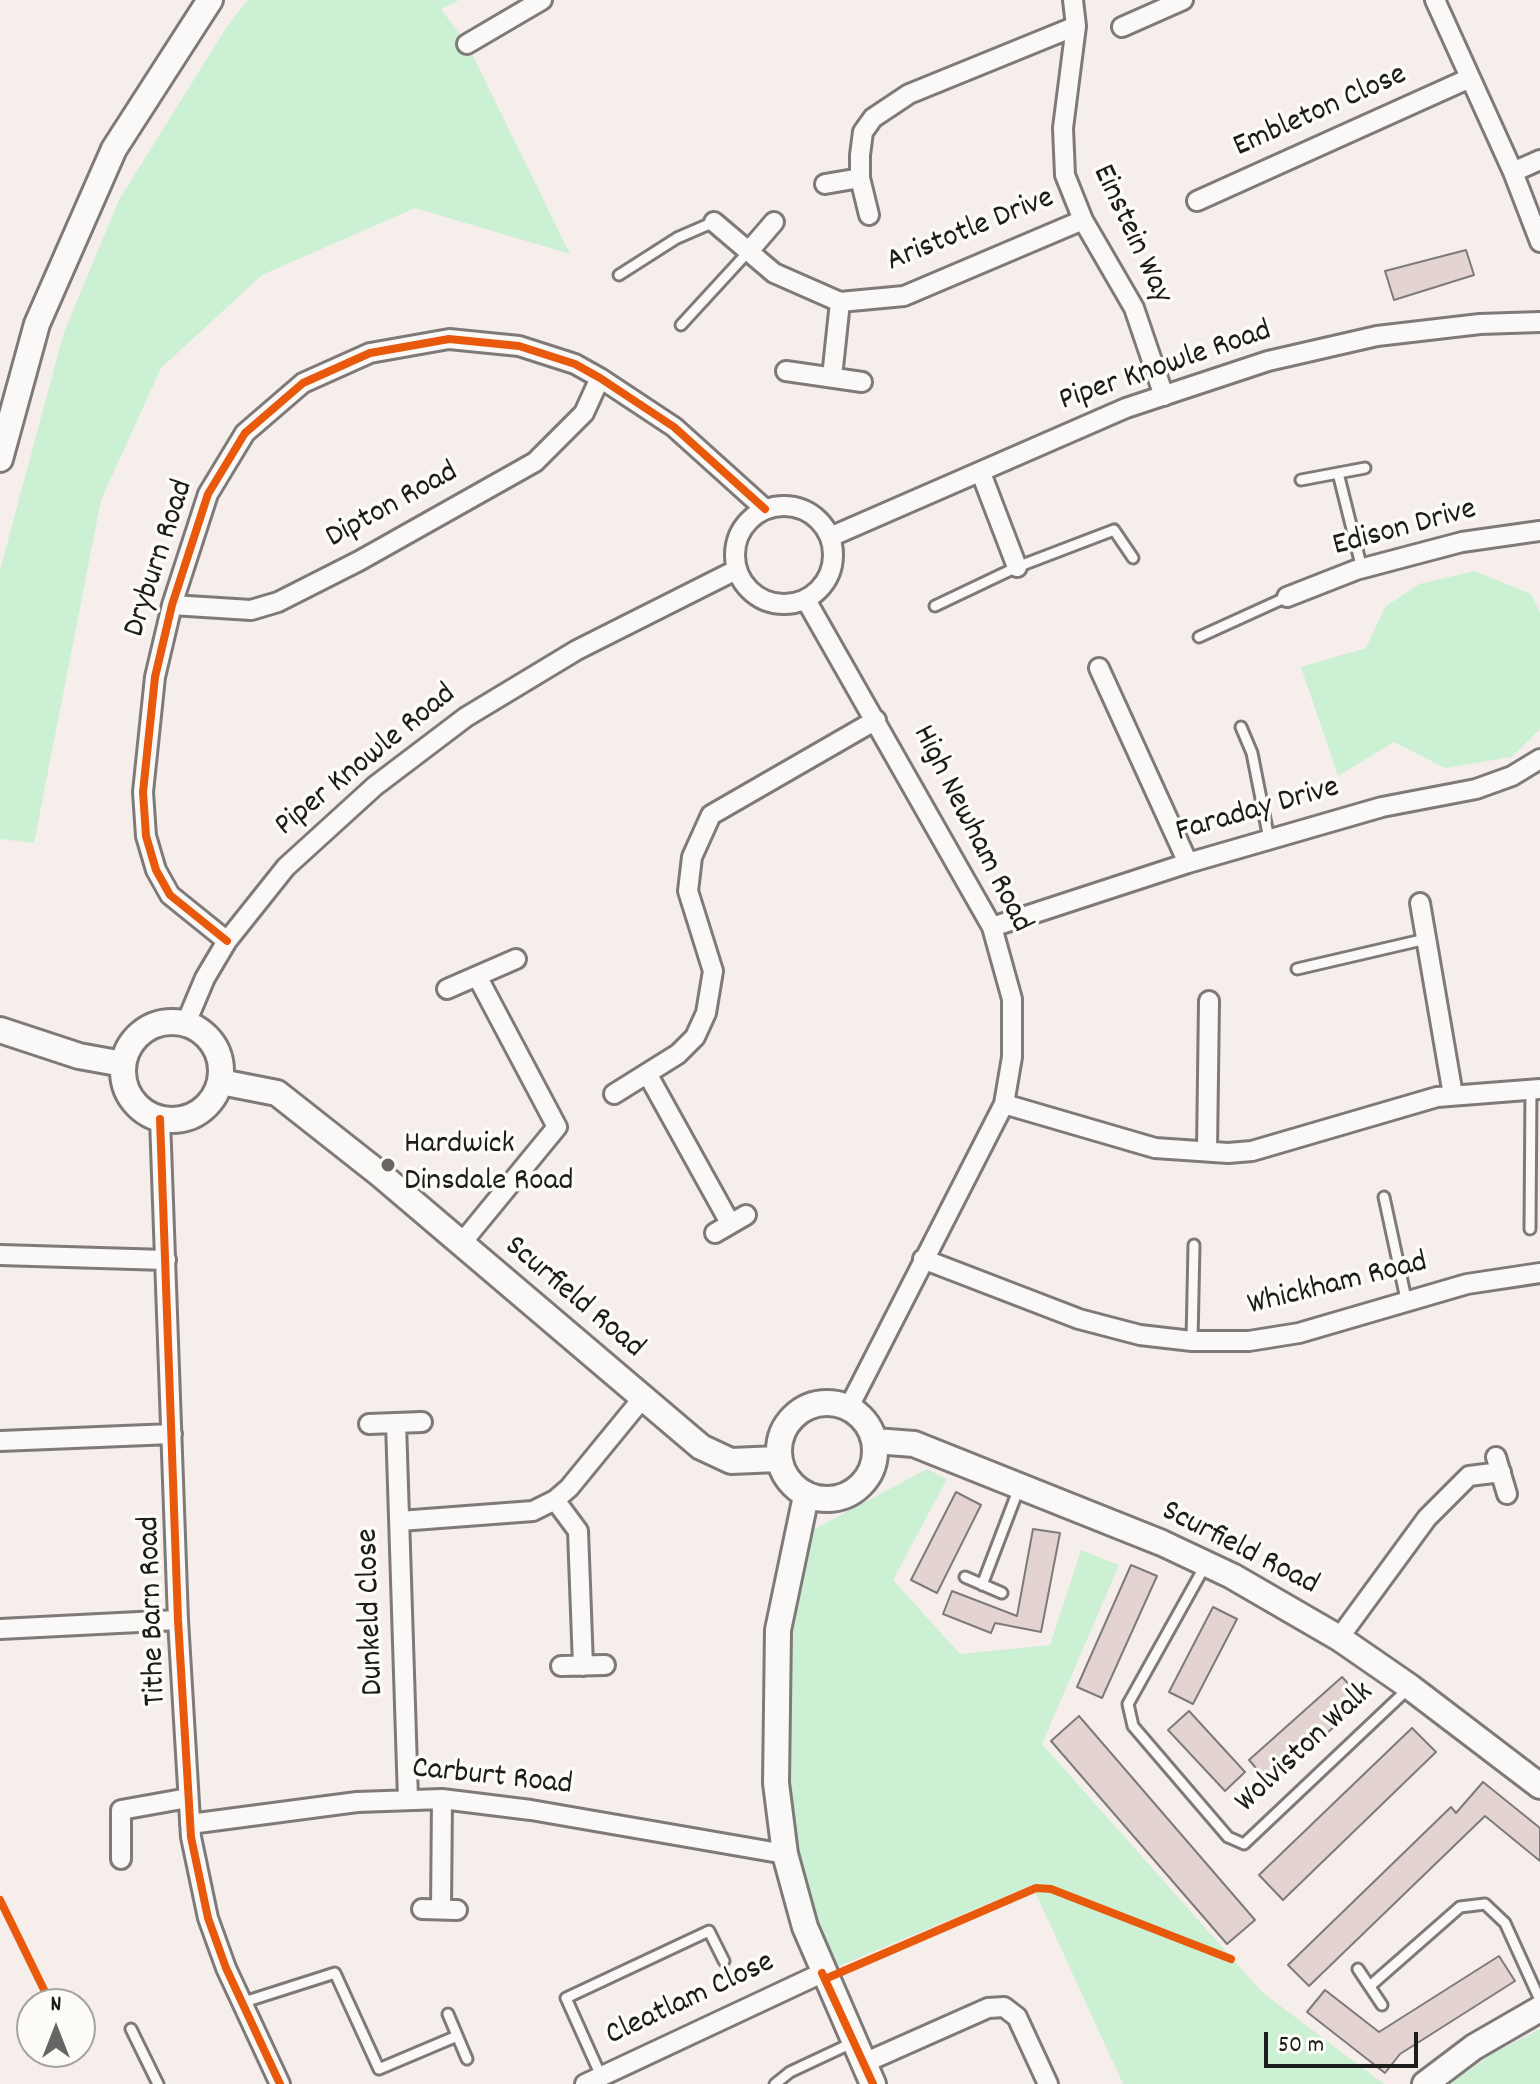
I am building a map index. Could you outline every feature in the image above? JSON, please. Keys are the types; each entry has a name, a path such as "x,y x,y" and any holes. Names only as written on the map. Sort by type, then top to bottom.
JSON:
{"street":[{"path":"0,459 37,324 114,149 210,0"},
{"path":"467,44 542,0"},
{"name":"Einstein Way","path":"1073,0 1076,26 1063,128 1065,175 1083,220 1134,308 1164,396"},
{"path":"1122,27 1183,0"},
{"path":"1435,0 1513,172 1540,242"},
{"path":"869,215 860,178 863,132 873,118 890,104 1076,26"},
{"name":"Embleton Close","path":"1197,201 1470,78"},
{"path":"1513,172 1540,160"},
{"path":"825,184 860,178"},
{"name":"Aristotle Drive","path":"714,222 774,273 840,302 904,296 1083,220"},
{"path":"749,251 774,222"},
{"path":"832,377 840,302"},
{"name":"Piper Knowle Road","path":"830,537 1126,408 1268,361 1377,336 1480,324 1540,322"},
{"name":"Dryburn Road","path":"227,941 170,895 156,870 146,836 143,792 155,677 172,605 208,494 245,433 303,383 370,353 449,339 519,346 575,364 674,427 765,509"},
{"path":"786,371 862,382"},
{"name":"Dipton Road","path":"172,605 251,610 278,602 359,561 535,462 584,413 600,378"},
{"path":"981,473 1017,567"},
{"path":"782,506 806,511 820,521 830,537 834,554 831,572 820,590 806,600 783,605 766,602 751,593 736,570 734,553 737,536 750,519 765,509 782,506"},
{"name":"Edison Drive","path":"1287,597 1362,569 1462,542 1540,531"},
{"name":"Piper Knowle Road","path":"186,1023 205,978 227,941 286,867 375,786 445,731 577,650 736,570"},
{"name":"High Newham Road","path":"806,600 992,927 1012,999 1013,1045 1004,1104 849,1407"},
{"path":"1099,668 1188,863"},
{"path":"614,1094 678,1054 695,1037 712,992 713,971 688,891 692,857 711,815 876,720"},
{"name":"Faraday Drive","path":"992,927 1188,863 1382,807 1476,789 1512,776 1540,759"},
{"path":"1420,903 1453,1095"},
{"path":"447,989 516,959"},
{"path":"460,1245 557,1127 477,976"},
{"path":"1207,1151 1209,1001"},
{"path":"186,1023 203,1032 215,1046 222,1063 221,1082 208,1105 198,1114 173,1121 160,1119 143,1112 131,1099 124,1082 123,1064 138,1035 153,1026 186,1023"},
{"path":"0,1030 79,1056 123,1064"},
{"path":"648,1075 731,1224"},
{"name":"Scurfield Road","path":"221,1082 277,1093 381,1175 641,1400 701,1447 731,1461 778,1459"},
{"path":"1004,1104 1155,1148 1252,1151 1453,1095 1536,1089"},
{"name":"Tithe Barn Road","path":"160,1119 178,1620 190,1824 208,1918 241,2003 280,2084"},
{"path":"0,1255 166,1260"},
{"name":"Whickham Road","path":"923,1259 1079,1319 1140,1335 1192,1341 1249,1341 1299,1333 1406,1299 1467,1284 1540,1273"},
{"path":"400,1521 533,1511 555,1500 569,1488 641,1400"},
{"path":"828,1402 849,1407 871,1430 875,1441 874,1466 855,1493 831,1498 806,1496 783,1473 778,1459 781,1435 792,1416 808,1406 828,1402"},
{"path":"369,1424 422,1422"},
{"name":"Dunkeld Close","path":"396,1423 408,1799"},
{"path":"0,1441 172,1434"},
{"name":"Scurfield Road","path":"875,1441 914,1444 1206,1564 1339,1638 1410,1687 1540,1786"},
{"path":"1339,1638 1427,1518 1469,1476 1498,1465 1507,1494"},
{"path":"806,1496 783,1602 775,1667 776,1783 785,1854 822,1973 863,2063 988,2008 1004,2007 1017,2017 1048,2084"},
{"path":"555,1500 578,1531 583,1666"},
{"path":"0,1629 178,1620"},
{"path":"561,1666 605,1665"},
{"path":"121,1859 121,1810 188,1798"},
{"path":"422,1909 449,1910 442,1799"},
{"name":"Carburt Road","path":"190,1824 357,1802 442,1799 531,1810 785,1854"},
{"name":"Cleatlam Close","path":"593,2080 822,1973"},
{"path":"1425,2084 1474,2047 1540,2009"}],"lane":[{"path":"619,275 677,238 714,222"},
{"path":"681,325 749,251"},
{"path":"1301,480 1365,468"},
{"path":"1338,473 1362,569"},
{"path":"935,606 1017,567 1114,530 1133,558"},
{"path":"1199,637 1287,597"},
{"path":"1241,727 1252,753 1269,840"},
{"path":"1297,969 1426,939"},
{"path":"1530,1229 1536,1089"},
{"path":"1384,1197 1406,1299"},
{"path":"1192,1341 1194,1245"},
{"path":"982,1585 1020,1487"},
{"name":"Wolviston Walk","path":"1206,1564 1128,1704 1133,1726 1228,1837 1244,1844 1410,1687"},
{"path":"965,1577 1002,1593"},
{"path":"1370,1986 1460,1907 1485,1904 1505,1923 1540,2000"},
{"path":"593,2080 566,1998 709,1931 724,1961"},
{"path":"1358,1969 1382,2005"},
{"path":"241,2003 335,1973 379,2069 457,2036"},
{"path":"448,2014 467,2059"},
{"path":"131,2029 158,2084"},
{"path":"775,2084 790,2072 863,2063"}],"green space":[{"path":"248,0 459,0 441,9 467,44 570,254 415,208 262,275 161,368 101,500 34,843 0,839 0,570 64,332 119,200 228,25"},
{"path":"1475,571 1531,594 1540,613 1540,729 1512,757 1445,768 1394,742 1338,776 1301,667 1366,648 1385,607 1419,584"},
{"path":"927,1469 947,1479 893,1580 960,1654 1050,1645 1081,1550 1119,1565 1042,1744 1263,1993 1384,2084 1123,2084 1032,1885 832,1969 802,1882 779,1782 789,1612 803,1535"},
{"path":"1540,2029 1540,2084 1450,2084 1490,2055"}],"building":[{"path":"1466,250 1474,275 1394,300 1385,271"},
{"path":"956,1492 981,1505 937,1593 911,1580"},
{"path":"1033,1529 1060,1533 1041,1632 995,1623 991,1633 943,1614 952,1591 1017,1616"},
{"path":"1131,1565 1157,1576 1102,1698 1077,1687"},
{"path":"1213,1607 1237,1619 1193,1704 1169,1692"},
{"path":"1342,1677 1364,1700 1270,1784 1249,1760"},
{"path":"1189,1711 1245,1772 1225,1791 1168,1730"},
{"path":"1079,1716 1255,1920 1227,1944 1051,1741"},
{"path":"1412,1728 1436,1752 1283,1900 1259,1875"},
{"path":"1483,1782 1540,1828 1540,1861 1485,1816 1309,1986 1288,1965 1451,1807 1456,1813"},
{"path":"1499,1956 1515,1981 1400,2054 1385,2073 1307,2012 1325,1990 1379,2032"}],"cycle path":[{"path":"227,941 170,895 156,870 146,836 143,792 155,677 172,605 208,494 245,433 303,383 370,353 449,339 519,346 575,364 674,427 765,509"},
{"path":"160,1119 178,1620 191,1837 208,1918 226,1968 280,2084"},
{"path":"825,1979 1036,1888 1051,1889 1231,1959"},
{"path":"0,1900 43,1988"},
{"path":"822,1973 873,2084"}],"place":[{"name":"Hardwick Dinsdale Road","path":"388,1165"}]}
